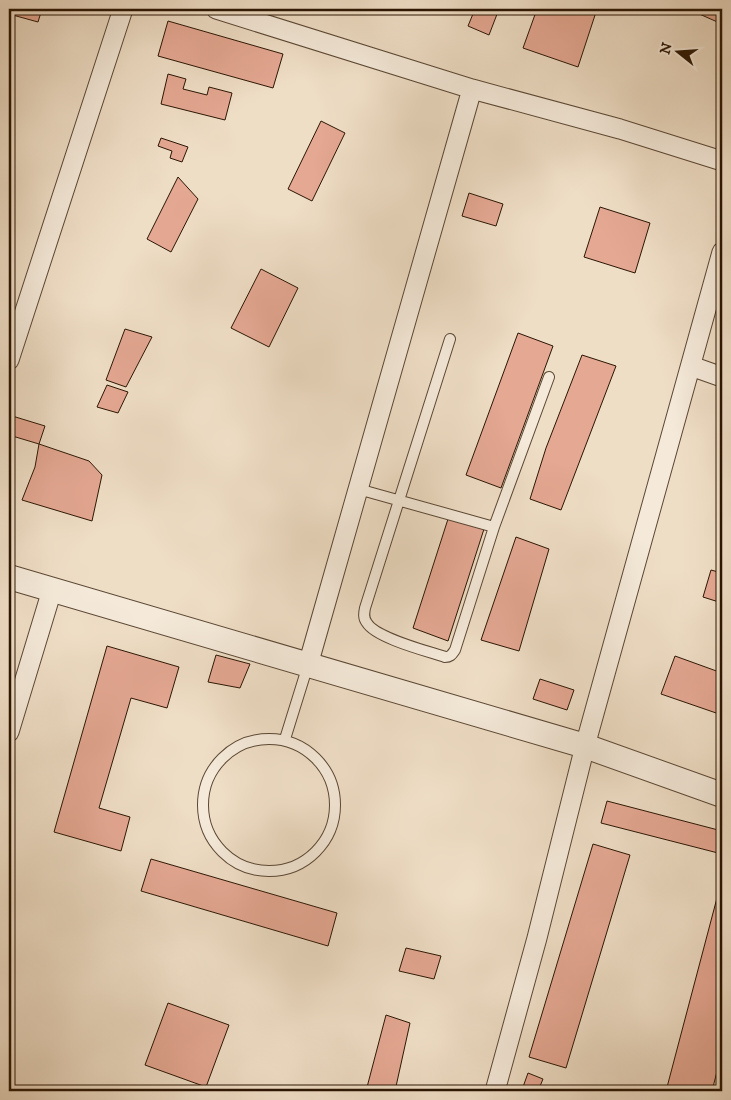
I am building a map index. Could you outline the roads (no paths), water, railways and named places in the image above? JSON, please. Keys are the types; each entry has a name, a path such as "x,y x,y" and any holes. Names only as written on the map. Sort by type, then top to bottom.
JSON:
{"street":[{"path":"9,360 123,9"},
{"path":"216,9 472,89 620,129 722,161"},
{"path":"308,665 472,89"},
{"path":"495,1091 537,938 585,746 722,252"},
{"path":"691,366 722,377"},
{"path":"9,577 585,746 722,795"},
{"path":"9,732 52,590"}],"lane":[{"path":"450,339 365,608 364,616 366,623 375,631 385,636 445,657 449,657 455,650 494,527 549,377"},
{"path":"358,489 494,527"},
{"path":"285,738 308,665"},
{"path":"285,738 321,760 337,799 327,840 295,868 253,872 217,850 202,811 211,770 243,742 285,738"}]}
